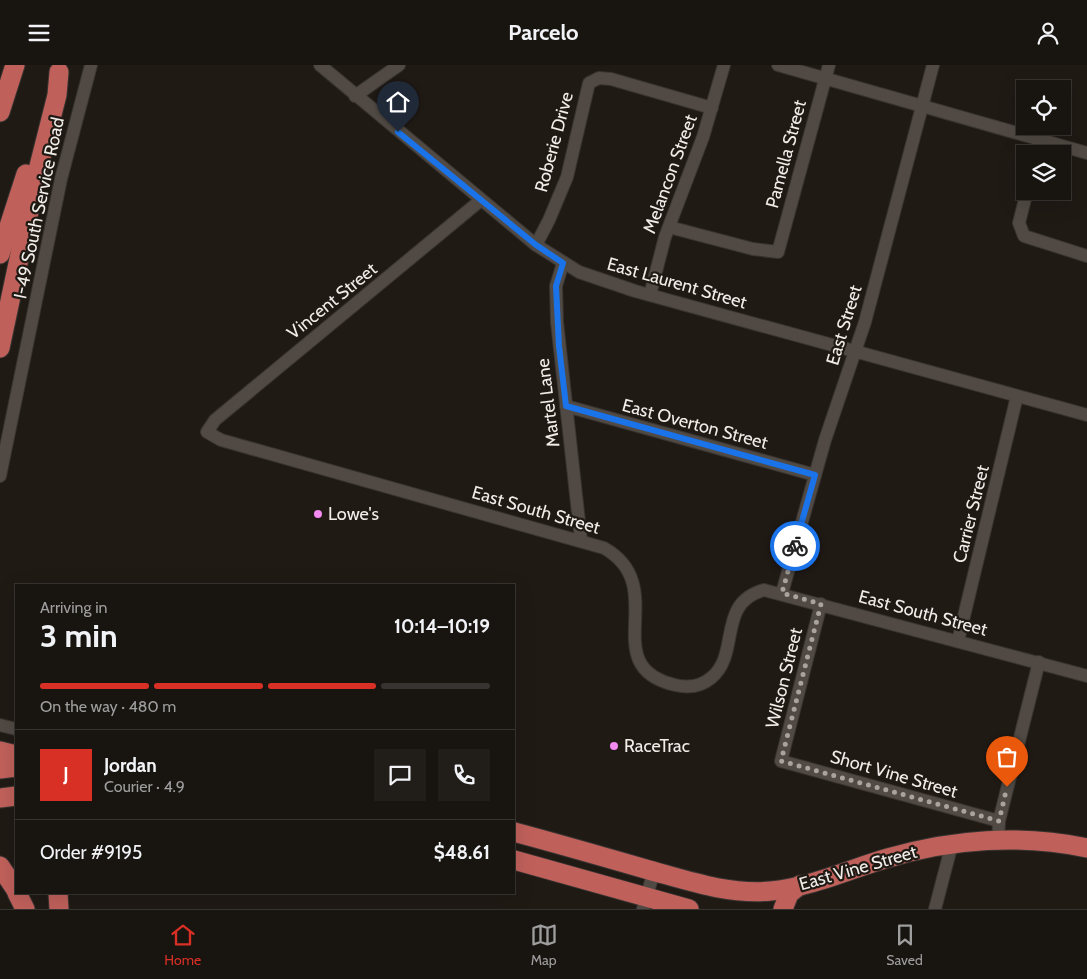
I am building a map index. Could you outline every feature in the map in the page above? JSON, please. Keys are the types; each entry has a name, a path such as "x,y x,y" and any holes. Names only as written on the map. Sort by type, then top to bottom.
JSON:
{"highway":[{"path":"0,112 15,65"},
{"path":"0,254 60,68"},
{"path":"0,348 37,174 58,95 60,68"},
{"path":"0,751 12,766"},
{"path":"0,798 15,796"},
{"name":"East Vine Street","path":"515,832 734,891 772,891 800,885 911,852 952,844 1038,841 1087,848"},
{"path":"515,860 645,903 689,909"},
{"path":"0,866 15,888"},
{"path":"783,909 789,894 800,885"},
{"path":"18,894 25,909"}],"street":[{"name":"I-49 South Service Road","path":"0,476 61,179 91,65"},
{"name":"East Laurent Street","path":"320,65 536,245 579,272 650,295 1087,415"},
{"path":"355,96 399,65"},
{"name":"Melancon Street","path":"650,295 669,227 712,107 724,65"},
{"path":"778,65 1087,153"},
{"name":"Pamella Street","path":"669,227 753,249 778,251 829,65"},
{"name":"East Street","path":"782,593 815,475 865,322 933,65"},
{"name":"Roberie Drive","path":"536,245 550,221 567,177 589,83 599,78 611,79 712,107"},
{"path":"1038,145 1040,139"},
{"path":"1025,200 1019,223 1024,236 1087,256"},
{"name":"Vincent Street","path":"207,432 216,420 481,201"},
{"name":"Martel Lane","path":"563,263 556,286 559,346 581,540"},
{"name":"Carrier Street","path":"958,641 1017,396"},
{"name":"East Overton Street","path":"566,406 815,475"},
{"name":"East South Street","path":"207,432 221,440 581,540 615,554 630,573 636,597 635,644 637,656 652,677 674,685 686,687 699,685 710,679 718,670 735,613 741,602 750,594 764,590 782,593 1087,675"},
{"name":"Wilson Street","path":"781,761 821,604"},
{"path":"998,841 999,821 1039,662"},
{"path":"0,725 15,729"},
{"name":"Short Vine Street","path":"781,761 999,821"},
{"path":"935,909 952,844"},
{"path":"645,903 654,871"}],"way so far":[{"path":"795,546 782,593 821,604 781,761 999,821 1007,787"}],"place":[{"name":"Lowe's","path":"318,514"},
{"name":"RaceTrac","path":"614,746"}],"route":[{"path":"398,132 536,245 563,263 556,286 559,346 566,406 815,475 795,546"}]}
